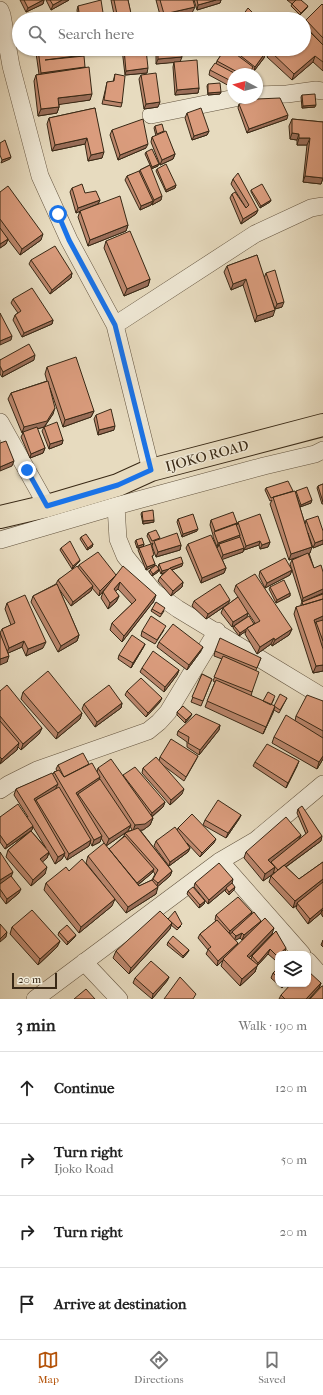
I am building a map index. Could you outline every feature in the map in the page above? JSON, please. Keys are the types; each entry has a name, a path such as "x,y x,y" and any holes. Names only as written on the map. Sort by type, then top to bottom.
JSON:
{"main road":[{"name":"IJOKO ROAD","path":"0,517 47,506 118,485 151,470 323,425"}],"street":[{"path":"0,10 10,66 40,176 69,240 115,325 151,470"},
{"path":"263,94 287,94 316,90 323,91"},
{"path":"151,115 227,100"},
{"path":"115,325 255,234 311,208 323,206"},
{"path":"0,422 47,506"},
{"path":"0,540 116,506 315,454 323,450"},
{"path":"116,506 118,539 126,556 154,592 178,609 217,631 323,697"},
{"path":"0,790 37,770 148,731 168,712 217,631"},
{"path":"35,999 220,861 256,840 323,784"},
{"path":"220,861 299,951"},
{"path":"84,962 119,999"},
{"path":"311,964 323,978"}],"building":[{"path":"24,0 43,0 28,8"},
{"path":"50,0 62,0 53,5"},
{"path":"101,0 103,12 79,12 78,6"},
{"path":"114,0 128,0 131,12 117,12"},
{"path":"160,0 193,0 195,7 173,12 163,12"},
{"path":"197,0 216,0 198,5"},
{"path":"296,0 301,0 308,6 300,12 292,4"},
{"path":"322,4 323,5 323,38 311,25 311,15"},
{"path":"248,8 252,12 245,12"},
{"path":"311,33 323,45 323,62 315,56 294,74 275,56 311,56"},
{"path":"39,56 75,56 45,60 84,56 85,67 41,73"},
{"path":"125,56 147,56 148,68 126,71"},
{"path":"158,56 182,57 158,59"},
{"path":"220,56 238,56 253,67 252,68 230,68 217,61"},
{"path":"241,56 263,56 255,67"},
{"path":"197,60 199,88 177,90 174,62"},
{"path":"215,63 227,69 227,79 210,70"},
{"path":"89,67 92,94 58,98 59,107 41,109 36,75"},
{"path":"156,73 160,102 146,104 141,75"},
{"path":"115,74 125,76 122,103 104,100 107,82 114,81"},
{"path":"220,83 221,92 208,93 208,84"},
{"path":"315,94 316,105 303,106 302,95"},
{"path":"280,98 288,115 249,129 239,104 263,104 263,99"},
{"path":"95,108 104,152 91,155 87,138 55,145 49,118"},
{"path":"201,108 209,131 194,136 187,113"},
{"path":"143,119 148,144 120,155 112,130"},
{"path":"292,119 323,122 323,178 305,176 310,138 299,138 299,134 292,133"},
{"path":"162,124 164,131 157,134 155,126"},
{"path":"166,131 175,154 162,160 152,137"},
{"path":"5,140 11,157 2,160 0,155 0,143"},
{"path":"152,149 159,164 152,167 146,152"},
{"path":"166,164 176,185 166,190 157,169"},
{"path":"150,165 162,196 154,200 140,170"},
{"path":"139,171 153,201 141,206 127,176"},
{"path":"238,173 258,210 243,219 232,194 235,192 246,208 249,205 233,179"},
{"path":"82,184 85,193 96,191 100,200 78,208 72,188"},
{"path":"262,184 271,200 261,206 251,190"},
{"path":"8,186 43,234 22,249 0,219 0,192"},
{"path":"120,196 128,225 90,240 80,211"},
{"path":"0,228 8,239 0,244"},
{"path":"130,231 150,279 127,289 106,241"},
{"path":"55,246 72,273 52,290 31,260"},
{"path":"257,255 275,310 257,316 246,279 233,284 227,266"},
{"path":"275,270 284,302 277,304 266,273"},
{"path":"32,288 53,320 24,333 15,315 21,311 13,299"},
{"path":"0,313 12,336 0,341"},
{"path":"29,344 35,355 3,372 0,366 0,360"},
{"path":"76,357 94,411 65,420 47,367"},
{"path":"48,381 55,408 47,421 24,427 11,393"},
{"path":"111,409 115,426 99,430 96,415"},
{"path":"57,422 63,440 50,444 44,427"},
{"path":"37,427 45,448 31,454 23,432"},
{"path":"6,441 14,461 0,467 0,443"},
{"path":"288,481 293,491 271,498 266,488"},
{"path":"323,484 323,502 318,486"},
{"path":"307,487 312,500 301,505 296,491"},
{"path":"295,491 312,547 291,554 273,497"},
{"path":"153,510 154,520 143,521 142,512"},
{"path":"233,512 237,523 215,531 211,520"},
{"path":"193,514 198,529 183,534 178,519"},
{"path":"260,514 270,542 262,545 260,541 246,546 238,522"},
{"path":"318,516 323,531 323,540 315,543 306,520"},
{"path":"236,524 240,535 218,543 214,532"},
{"path":"156,530 160,538 152,541 148,533"},
{"path":"177,533 181,545 158,552 154,541"},
{"path":"86,534 93,544 88,548 81,537"},
{"path":"211,535 226,568 202,578 188,544"},
{"path":"240,537 244,548 223,555 219,544"},
{"path":"142,538 144,544 138,546 136,540"},
{"path":"70,541 80,560 73,566 61,548"},
{"path":"151,544 154,555 152,556 155,564 147,567 139,548"},
{"path":"98,552 116,575 100,591 79,565"},
{"path":"308,553 314,568 321,565 323,572 323,589 303,598 292,560"},
{"path":"181,557 183,563 162,571 159,564"},
{"path":"285,558 292,570 267,583 260,571"},
{"path":"156,565 159,569 153,574 150,570"},
{"path":"77,566 93,586 73,602 58,580"},
{"path":"123,566 156,595 124,636 112,623 136,600 120,582 114,589 119,596 110,603 103,592"},
{"path":"170,568 183,582 173,591 160,577"},
{"path":"255,574 292,629 275,640 274,638 260,647 247,628 260,621 236,585"},
{"path":"284,580 290,593 277,600 270,587"},
{"path":"57,584 79,635 61,646 33,596"},
{"path":"220,584 230,600 208,614 194,601"},
{"path":"323,594 323,599 303,605 302,602"},
{"path":"25,595 46,642 28,649 24,641 9,648 2,629 15,623 7,603"},
{"path":"238,597 248,613 233,622 223,608"},
{"path":"323,599 323,616 314,620 323,649 323,665 316,666 296,607"},
{"path":"156,602 165,608 161,614 152,609"},
{"path":"151,616 166,626 157,640 142,631"},
{"path":"249,616 254,624 240,633 234,626"},
{"path":"323,620 323,641 316,622"},
{"path":"173,624 203,647 189,665 159,642"},
{"path":"0,633 9,656 0,659"},
{"path":"132,635 145,644 133,663 119,655"},
{"path":"220,638 261,658 257,668 215,651"},
{"path":"153,651 179,670 165,687 142,668"},
{"path":"223,656 259,672 252,692 214,677"},
{"path":"48,671 82,713 58,733 23,692"},
{"path":"202,674 212,679 203,701 192,697"},
{"path":"141,678 162,698 148,713 127,691"},
{"path":"216,680 275,706 266,727 207,701"},
{"path":"7,685 42,728 23,744 0,716 0,691"},
{"path":"109,685 122,703 97,722 84,704"},
{"path":"268,692 275,696 271,705 263,701"},
{"path":"280,694 287,698 280,710 274,706"},
{"path":"307,695 323,701 323,731 296,716"},
{"path":"183,706 192,714 186,720 177,712"},
{"path":"196,714 220,725 200,750 188,743 189,737 178,731"},
{"path":"286,715 323,738 323,756 319,762 274,737"},
{"path":"0,721 19,743 2,759 0,757"},
{"path":"171,739 198,756 186,777 160,757"},
{"path":"267,744 299,761 288,783 255,762"},
{"path":"83,753 89,764 64,777 58,765"},
{"path":"156,757 184,789 171,800 143,768"},
{"path":"111,759 153,818 145,824 135,825 98,768"},
{"path":"92,763 100,777 76,793 102,836 94,840 54,772 59,770 64,777"},
{"path":"135,767 165,802 152,813 123,775"},
{"path":"52,773 58,784 34,799 65,853 58,857 16,789"},
{"path":"100,779 131,825 109,839 78,794"},
{"path":"59,787 91,840 69,854 36,800"},
{"path":"218,800 241,815 228,833 205,820"},
{"path":"18,804 33,826 7,845 0,835 0,817"},
{"path":"302,806 322,836 278,870 271,862 308,832 298,809"},
{"path":"192,814 216,839 202,853 178,828"},
{"path":"286,817 301,835 268,860 275,867 265,874 246,852"},
{"path":"175,827 190,848 170,862 156,841"},
{"path":"138,828 172,871 158,883 153,879 158,870 125,833"},
{"path":"31,831 49,852 40,859 47,867 33,880 8,850"},
{"path":"125,836 154,869 137,883 109,849"},
{"path":"104,843 139,886 152,880 158,887 128,907 88,856"},
{"path":"0,852 13,872 0,880"},
{"path":"82,859 115,899 81,927 46,883 66,867 69,871"},
{"path":"323,862 323,879 295,901 271,876 284,865 299,879"},
{"path":"219,863 233,879 209,900 195,883"},
{"path":"11,876 21,889 7,899 0,889 0,884"},
{"path":"323,882 323,908 310,919 297,903"},
{"path":"232,883 235,887 229,892 226,888"},
{"path":"193,887 205,901 200,905 188,891"},
{"path":"238,897 252,912 230,931 216,915"},
{"path":"32,910 60,941 40,959 12,927"},
{"path":"160,911 172,923 131,968 116,951"},
{"path":"175,911 182,924 178,928 168,919"},
{"path":"254,912 261,921 244,935 242,933 236,936 232,932"},
{"path":"265,918 274,928 247,956 258,965 242,979 223,959"},
{"path":"217,920 238,943 218,961 208,949 211,947 200,934"},
{"path":"0,924 7,932 0,939"},
{"path":"67,925 76,935 68,942 59,932"},
{"path":"276,931 286,948 283,951 275,951 275,954 270,949 258,963 252,956"},
{"path":"173,936 189,950 183,956 168,942"},
{"path":"151,961 169,977 153,994 135,978"},
{"path":"311,974 321,983 306,999 285,999 281,995 288,987 311,987"},
{"path":"180,977 196,994 193,999 164,999"},
{"path":"322,986 323,999 310,999"},
{"path":"86,989 95,999 74,999"}],"route":[{"path":"27,470 47,506 118,485 151,470 115,325 69,240 58,214"}]}
